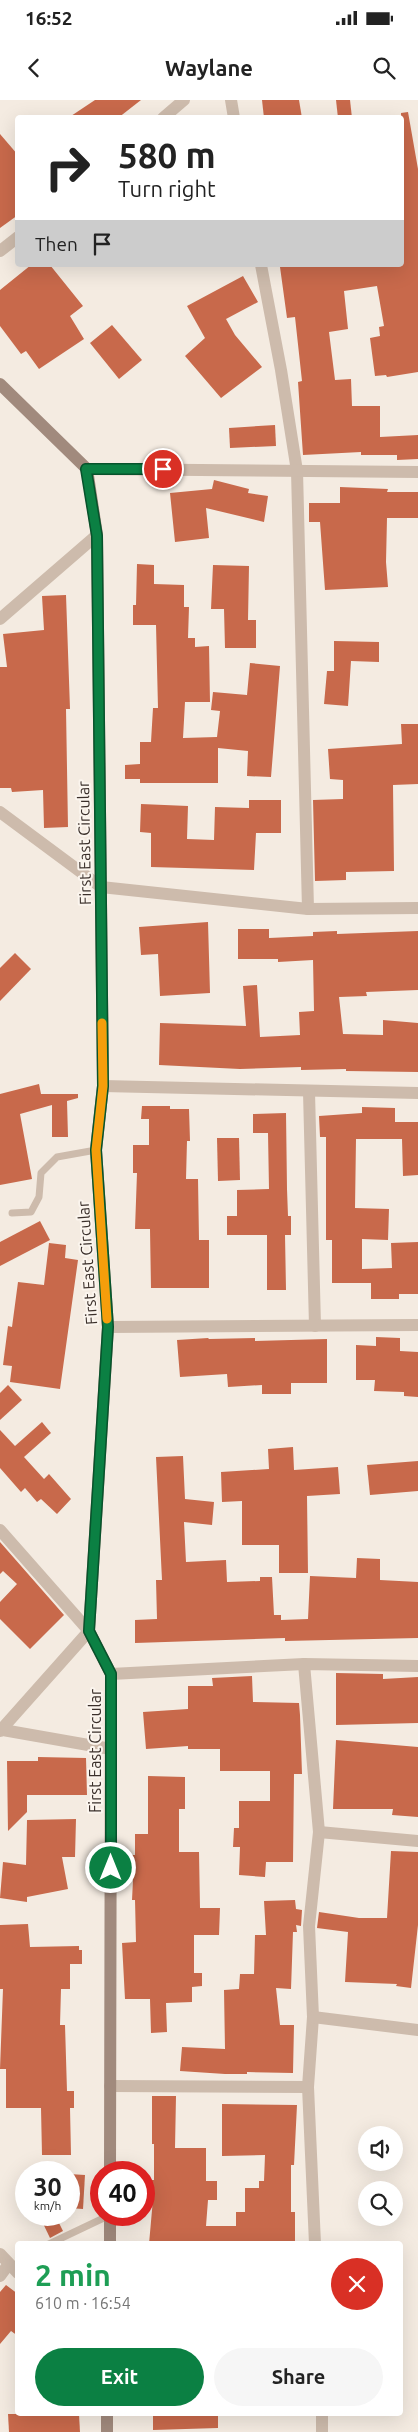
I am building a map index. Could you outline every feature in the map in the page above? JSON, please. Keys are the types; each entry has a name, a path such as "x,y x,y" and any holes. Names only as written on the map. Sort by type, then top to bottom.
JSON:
{"street":[{"path":"166,115 184,100"},
{"path":"230,100 233,115"},
{"path":"0,251 15,239"},
{"path":"262,267 297,471 308,909"},
{"path":"0,384 86,469 418,472"},
{"name":"First East Circular","path":"86,469 97,536 103,1086 96,1150 108,1327 89,1631 111,1674 110,2161"},
{"path":"0,619 97,536"},
{"path":"0,812 101,887 308,909 418,908"},
{"path":"103,1086 418,1093"},
{"path":"309,1092 315,1326"},
{"path":"108,1327 418,1325"},
{"path":"0,1530 89,1631 1,1730"},
{"path":"304,1664 320,1832 309,1926 313,2017 308,2087 315,2241"},
{"path":"111,1674 304,1664 418,1666"},
{"path":"1,1730 111,1748"},
{"path":"320,1832 418,1842"},
{"path":"313,2017 418,2030"},
{"path":"110,2086 308,2087"},
{"path":"110,2226 110,2241"},
{"path":"0,2254 14,2266 0,2276"},
{"path":"107,2416 108,2432"},
{"path":"322,2416 322,2432"}],"lane":[{"path":"12,1214 31,1212 39,1196 41,1173 57,1157 96,1150"},
{"path":"55,2241 90,2225"}],"building":[{"path":"95,100 141,100 122,115 72,115"},
{"path":"262,100 299,100 302,115 264,115"},
{"path":"336,100 350,100 352,115 338,115"},
{"path":"408,112 418,169 418,372 387,377 386,375 375,376 370,338 380,336 379,327 384,326 377,286 344,291 348,329 329,332 335,380 351,379 352,406 380,406 380,437 418,435 418,459 397,460 397,455 361,455 361,452 303,455 298,382 302,381 295,317 287,318 280,267 404,267 404,115 401,115 401,113"},
{"path":"0,134 15,152 15,217 0,228"},
{"path":"29,267 52,267 83,306 70,316 84,339 39,369 26,351 21,354 0,326 0,290"},
{"path":"243,276 258,302 226,319 235,335 262,367 221,398 185,356 205,338 187,306"},
{"path":"112,325 142,360 119,379 90,343"},
{"path":"275,425 276,446 230,448 229,428"},
{"path":"214,480 249,489 248,493 268,496 264,522 206,508 209,538 175,542 170,493 212,489"},
{"path":"340,487 388,489 387,492 418,492 418,518 387,518 386,562 388,587 325,590 320,522 309,522 309,503 340,503"},
{"path":"137,564 154,565 154,584 184,585 184,607 189,607 188,638 195,638 195,647 209,646 210,702 185,702 183,738 217,737 220,711 211,710 213,692 247,695 250,663 280,666 271,777 247,776 248,751 218,748 218,783 140,783 140,779 125,779 125,765 140,764 140,742 151,742 153,708 158,708 156,625 133,625 133,605 136,605"},
{"path":"213,565 249,566 248,620 256,620 256,648 225,648 224,609 211,609"},
{"path":"66,595 70,709 66,709 68,827 44,828 43,790 12,792 11,788 0,788 0,667 7,667 3,634 44,630 42,596"},
{"path":"334,641 379,642 379,662 351,661 348,706 324,704 327,671 334,671"},
{"path":"401,724 418,724 418,784 393,785 394,871 346,872 346,880 315,881 313,800 343,799 343,780 330,779 328,749 402,744"},
{"path":"249,800 281,800 281,833 256,833 254,870 151,867 151,833 140,832 141,804 188,806 187,839 214,840 215,807 249,808"},
{"path":"208,922 210,993 160,996 158,954 141,955 139,927"},
{"path":"238,929 269,929 269,938 313,936 313,932 337,931 337,934 418,931 418,990 366,992 367,996 339,997 343,1034 383,1035 383,1020 418,1023 418,1072 346,1071 346,1069 301,1070 301,1067 240,1069 159,1065 160,1023 246,1026 243,986 257,985 260,1037 300,1035 299,1012 314,1011 313,960 278,962 278,959 238,959"},
{"path":"15,953 31,969 0,1001 0,968"},
{"path":"39,1084 41,1094 78,1094 78,1098 67,1101 68,1137 52,1137 52,1105 20,1114 32,1179 0,1185 0,1094"},
{"path":"142,1106 170,1106 170,1109 189,1109 190,1141 187,1141 186,1179 198,1179 199,1240 209,1240 209,1288 151,1288 150,1229 135,1229 137,1173 133,1173 133,1145 149,1145 149,1119 141,1119"},
{"path":"362,1107 395,1108 395,1122 418,1122 418,1175 403,1176 402,1139 356,1139 355,1208 389,1209 388,1240 362,1239 362,1269 392,1268 391,1243 418,1242 418,1294 399,1294 399,1299 371,1299 371,1283 332,1283 332,1240 326,1240 326,1137 320,1137 319,1116 362,1113"},
{"path":"286,1113 288,1216 291,1216 291,1235 285,1235 286,1290 267,1290 267,1235 227,1235 227,1216 237,1216 237,1190 269,1189 268,1133 253,1133 253,1114"},
{"path":"217,1138 239,1138 240,1180 218,1181"},
{"path":"40,1221 50,1240 0,1266 0,1242"},
{"path":"49,1243 66,1245 65,1258 78,1260 60,1389 10,1382 12,1366 3,1365 8,1326 12,1327 18,1282 44,1285"},
{"path":"376,1337 400,1338 400,1351 418,1352 418,1397 404,1396 404,1392 374,1391 375,1380 356,1380 356,1345 376,1346"},
{"path":"255,1338 255,1341 327,1339 327,1383 291,1383 291,1394 262,1394 262,1385 228,1387 227,1374 180,1377 177,1340"},
{"path":"8,1385 22,1400 0,1420 0,1393"},
{"path":"42,1422 51,1433 24,1457 44,1479 49,1474 71,1499 57,1514 41,1499 37,1502 25,1488 21,1492 0,1468 0,1430 15,1446"},
{"path":"293,1447 294,1470 338,1467 340,1494 307,1496 308,1573 279,1573 279,1545 242,1545 242,1501 222,1502 221,1472 269,1469 268,1449"},
{"path":"183,1456 185,1499 214,1502 212,1525 184,1522 186,1562 226,1560 227,1582 260,1581 260,1577 272,1577 274,1615 281,1615 281,1620 308,1619 310,1576 356,1578 357,1558 380,1559 380,1580 418,1582 418,1638 285,1641 285,1638 135,1643 135,1620 157,1619 156,1580 162,1580 156,1457"},
{"path":"418,1461 418,1491 370,1495 367,1465"},
{"path":"0,1542 64,1615 30,1649 0,1619 0,1602 17,1584 3,1571 0,1574"},
{"path":"336,1673 383,1674 383,1679 418,1677 418,1723 336,1725"},
{"path":"252,1676 253,1702 299,1703 300,1715 302,1774 294,1774 293,1862 266,1862 265,1877 239,1875 240,1847 233,1847 234,1828 239,1828 239,1801 270,1801 270,1771 220,1771 220,1749 188,1749 188,1746 146,1749 143,1712 188,1709 188,1686 213,1686 212,1678"},
{"path":"336,1740 418,1747 418,1817 392,1815 393,1809 333,1809"},
{"path":"38,1757 86,1758 87,1795 27,1795 27,1812 8,1831 7,1761 38,1761"},
{"path":"148,1776 185,1777 185,1809 179,1809 179,1852 199,1852 200,1908 220,1908 219,1935 194,1935 194,1973 202,1973 202,1986 192,1987 192,2002 166,2003 167,2032 151,2033 150,1999 125,1999 122,1943 136,1942 135,1900 132,1900 133,1880 119,1880 120,1855 135,1855 135,1834 148,1834"},
{"path":"76,1819 75,1857 62,1857 68,1889 27,1897 27,1902 0,1898 3,1862 26,1865 27,1820"},
{"path":"391,1851 418,1852 418,1925 411,1988 396,1986 397,1984 345,1982 348,1932 317,1928 319,1912 359,1918 387,1918"},
{"path":"295,1900 296,1909 302,1910 301,1926 296,1925 297,1932 293,1932 291,1989 276,1988 280,2025 294,2025 293,2073 247,2072 247,2074 225,2074 180,2071 182,2047 225,2049 224,1990 239,1989 240,1974 254,1974 255,1935 266,1935 264,1901"},
{"path":"28,1924 30,1947 79,1946 79,1950 82,1950 82,1964 70,1964 70,1989 61,1989 60,2025 65,2025 67,2091 74,2091 74,2108 70,2108 71,2155 42,2155 41,2108 6,2108 6,2069 0,2069 3,1989 0,1989 0,1925"},
{"path":"152,2096 176,2096 175,2148 206,2148 206,2181 217,2181 217,2200 208,2200 206,2226 236,2226 236,2212 245,2212 245,2188 259,2188 259,2181 264,2181 265,2155 222,2156 222,2104 297,2105 294,2165 291,2165 291,2212 295,2212 295,2241 149,2241 151,2226 155,2226 154,2144 152,2144"},
{"path":"80,2175 85,2175 83,2209 80,2209"},
{"path":"44,2226 60,2226 63,2231 50,2238"},
{"path":"6,2285 15,2292 15,2334 11,2331 0,2344 0,2292"},
{"path":"8,2414 15,2414 15,2416 79,2416 80,2432 9,2432"},
{"path":"153,2416 218,2416 218,2428 153,2430"}],"slow traffic":[{"path":"102,1023 103,1086 96,1150 107,1319"}],"route":[{"path":"111,1868 111,1674 89,1631 108,1327 96,1150 103,1086 97,536 86,469 163,469"}]}
